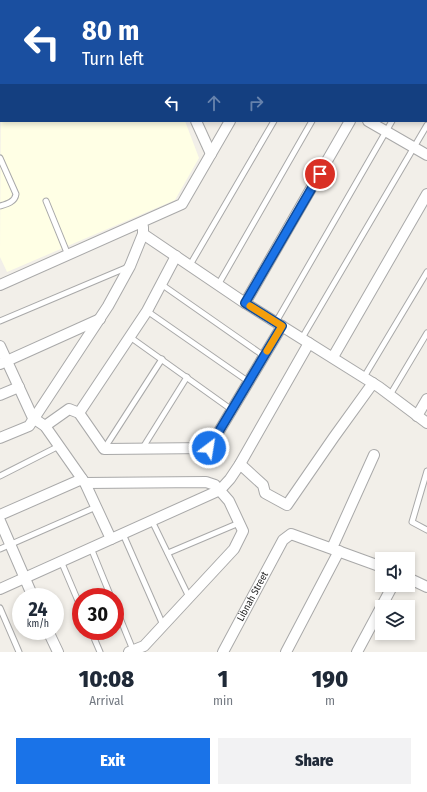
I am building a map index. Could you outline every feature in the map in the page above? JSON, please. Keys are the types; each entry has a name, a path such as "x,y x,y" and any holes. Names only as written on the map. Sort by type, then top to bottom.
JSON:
{"street":[{"path":"196,122 211,154"},
{"path":"1,281 68,255 182,204 229,122"},
{"path":"245,303 349,122"},
{"path":"370,122 427,155"},
{"path":"333,357 427,194"},
{"path":"0,438 29,426 100,319 130,266 143,234 143,222"},
{"path":"143,234 245,303 364,377 427,423"},
{"path":"79,413 147,311 176,256"},
{"path":"4,363 100,319"},
{"path":"45,426 69,409 79,413 104,449 209,448 264,356 279,324"},
{"path":"0,589 220,490 230,479 240,464 305,340"},
{"path":"0,346 4,363 19,387 33,418 45,426 83,481 111,539"},
{"path":"240,464 263,485 265,493 287,505 373,383"},
{"path":"0,395 19,387"},
{"path":"417,416 427,399"},
{"path":"286,652 335,550 374,455"},
{"path":"0,515 83,481 206,482 215,485 220,490 229,501 243,531 234,549 144,646 131,651"},
{"path":"0,521 29,588"},
{"name":"Libnah Street","path":"223,652 283,540 291,534 335,550"},
{"path":"335,550 375,564"},
{"path":"415,581 427,587"},
{"path":"357,652 388,592"},
{"path":"52,640 58,652"}],"lane":[{"path":"190,265 273,122"},
{"path":"218,285 311,122"},
{"path":"279,324 391,122"},
{"path":"305,340 427,125"},
{"path":"0,158 16,194 16,198 0,206"},
{"path":"46,201 68,255"},
{"path":"0,321 130,266"},
{"path":"364,377 427,272"},
{"path":"161,284 264,356"},
{"path":"147,311 248,382"},
{"path":"390,395 427,333"},
{"path":"130,337 232,410"},
{"path":"104,449 162,360"},
{"path":"142,448 187,377"},
{"path":"0,476 59,446"},
{"path":"427,470 412,522 427,530"},
{"path":"0,549 96,507"},
{"path":"152,521 189,597"},
{"path":"168,553 239,523"},
{"path":"123,534 164,625"},
{"path":"91,548 107,588"},
{"path":"61,561 72,588"},
{"path":"0,608 19,652"},
{"path":"124,631 131,651"},
{"path":"95,640 100,652"}],"shaded area":[{"path":"1,122 185,122 199,158 175,200 7,272 0,257"}],"slow traffic":[{"path":"250,306 282,326 267,351"}],"route":[{"path":"209,448 282,326 245,303 320,174"}]}
